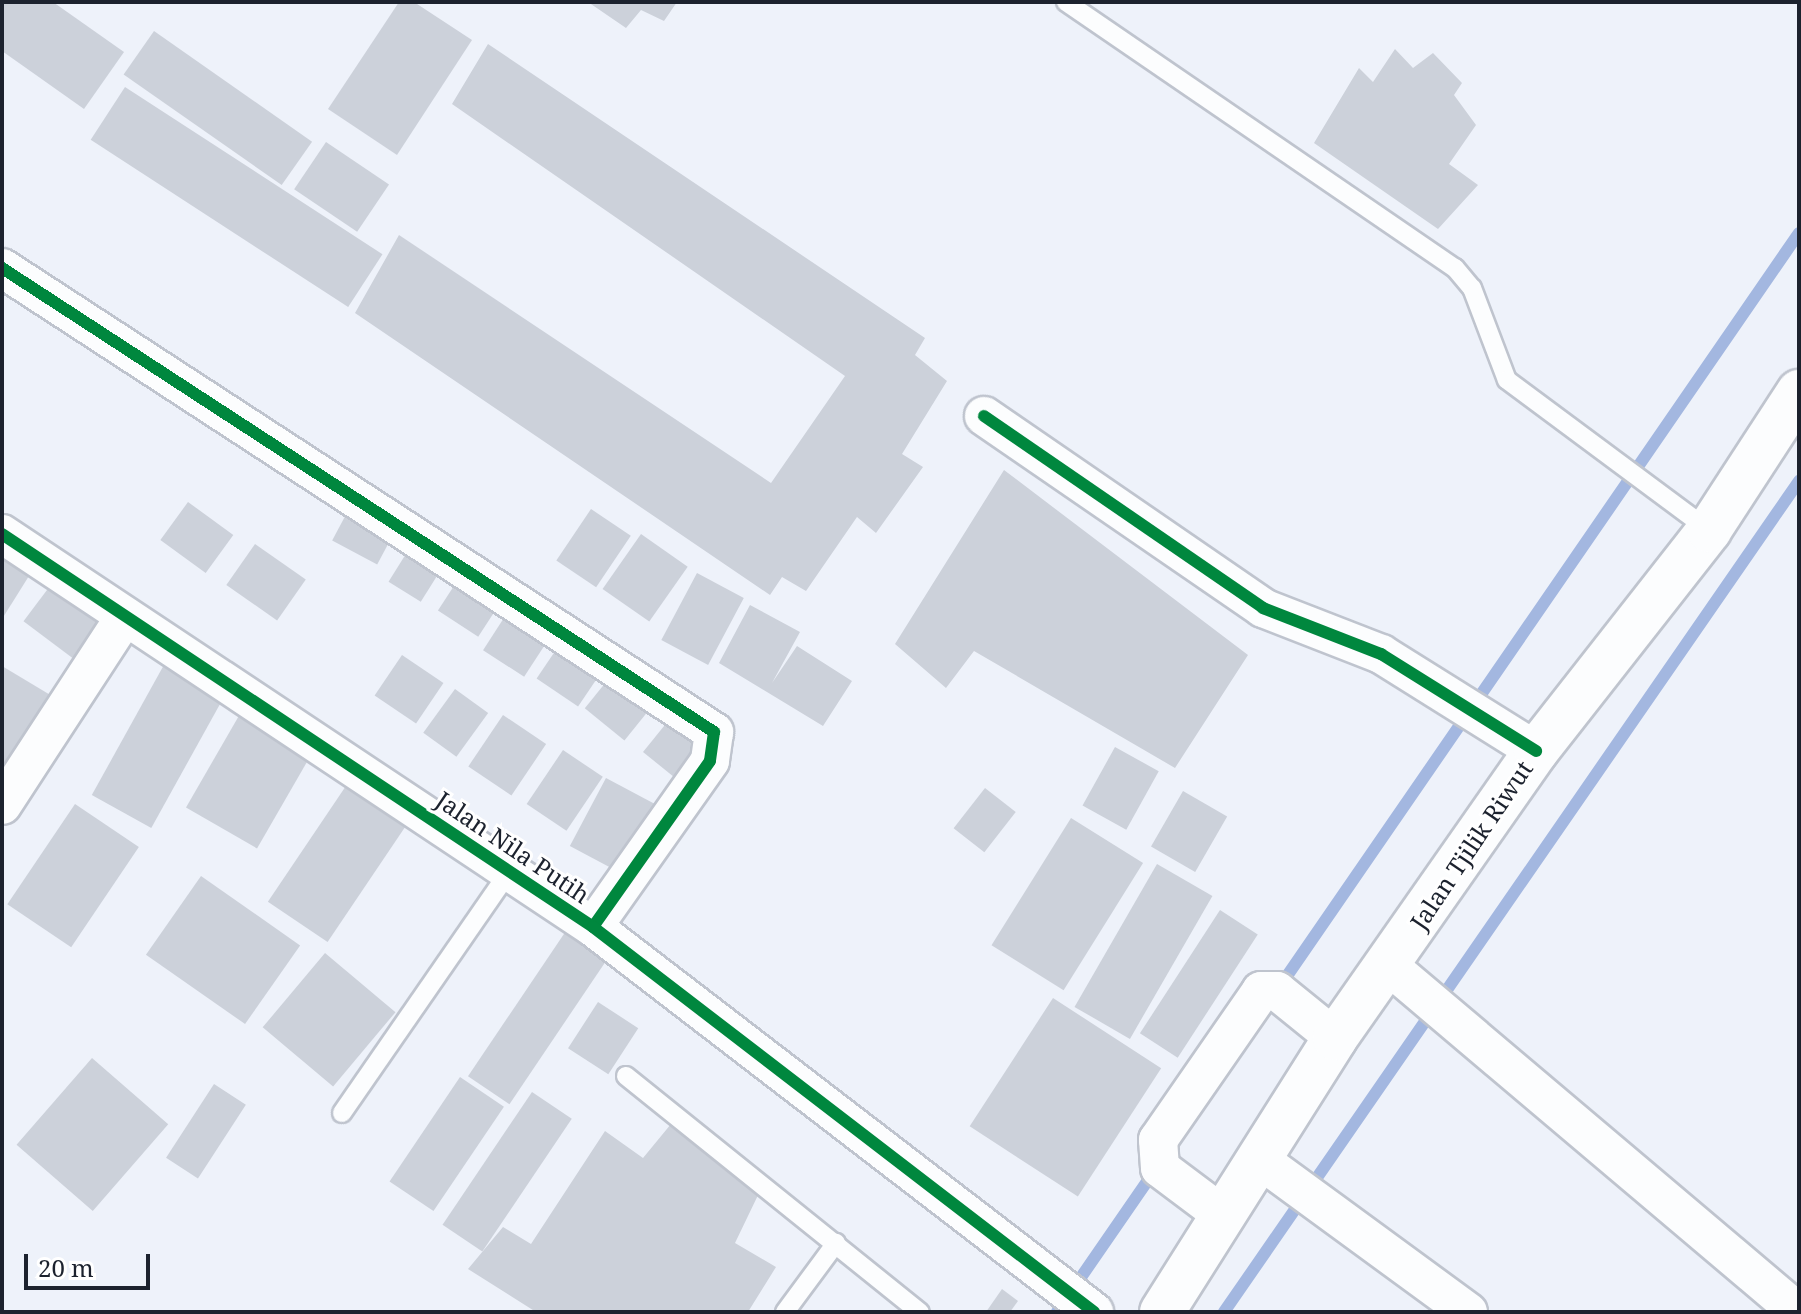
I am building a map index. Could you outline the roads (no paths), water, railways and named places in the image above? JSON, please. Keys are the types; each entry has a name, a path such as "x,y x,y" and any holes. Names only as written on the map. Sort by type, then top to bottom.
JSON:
{"highway":[{"name":"Jalan Tjilik Riwut","path":"1162,1312 1220,1213 1259,1159 1335,1038 1389,966 1536,751 1709,530 1797,399"}],"street":[{"path":"2,268 714,732 716,748 710,761 593,927"},
{"path":"984,416 1263,608 1381,654 1536,751"},
{"name":"Jalan Nila Putih","path":"2,534 593,927 1094,1312"},
{"path":"2,805 125,616"},
{"path":"1389,966 1798,1312"},
{"path":"1220,1213 1158,1165 1156,1145 1175,1114 1261,991 1277,991 1335,1038"},
{"path":"1259,1159 1468,1312"}],"lane":[{"path":"1066,2 1455,268 1472,288 1507,380 1709,530"},
{"path":"342,1113 509,872"},
{"path":"626,1076 920,1312"},
{"path":"785,1312 836,1243"}],"waterway":[{"path":"1278,989 1799,233"},
{"path":"1224,1312 1799,481"},
{"path":"1057,1312 1155,1170"}]}
